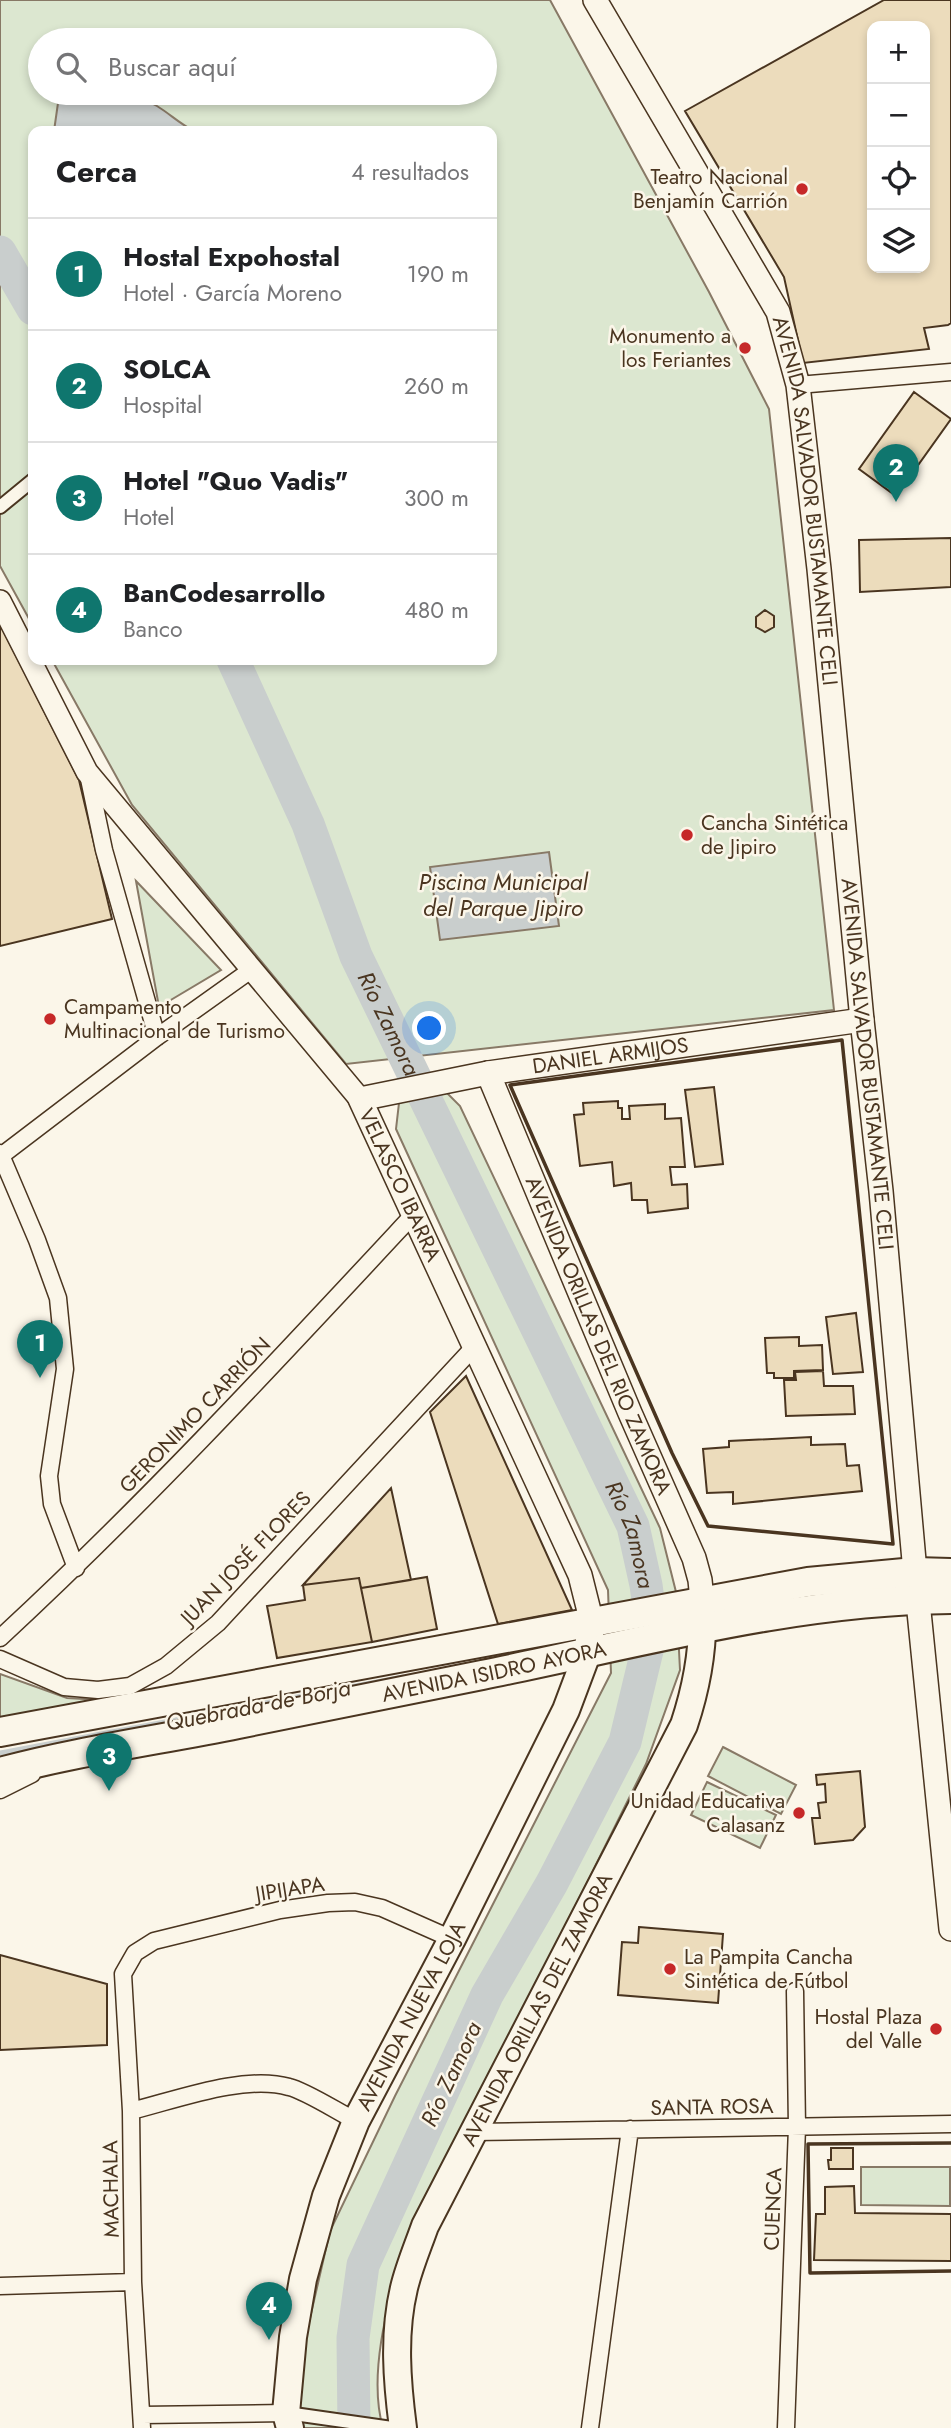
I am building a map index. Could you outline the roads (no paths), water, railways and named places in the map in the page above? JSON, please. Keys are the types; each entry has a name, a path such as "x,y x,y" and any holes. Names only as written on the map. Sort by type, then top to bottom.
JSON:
{"highway":[{"name":"AVENIDA ISIDRO AYORA","path":"0,1732 596,1652 810,1611 916,1585 951,1573"},
{"name":"AVENIDA ISIDRO AYORA","path":"0,1772 70,1756 307,1692 598,1622 698,1601 808,1582 916,1585 951,1599"}],"main road":[{"name":"AVENIDA SALVADOR BUSTAMANTE CELI","path":"595,0 778,312 797,385 819,569 951,1929"},
{"name":"DANIEL ARMIJOS","path":"360,1098 488,1073 862,1020"},
{"name":"AVENIDA ORILLAS DEL RIO ZAMORA","path":"488,1073 630,1413 694,1558 700,1580 698,1601"},
{"name":"VELASCO IBARRA","path":"360,1098 580,1575 598,1622"},
{"name":"AVENIDA ORILLAS DEL ZAMORA","path":"403,2428 397,2380 397,2345 404,2289 425,2226 684,1725 701,1660 698,1601"},
{"name":"AVENIDA NUEVA LOJA","path":"288,2421 293,2337 303,2279 326,2196 356,2121 452,1939 596,1652 598,1622"}],"street":[{"path":"797,385 951,372"},
{"path":"0,507 28,484"},
{"name":"VELASCO IBARRA","path":"0,601 28,656"},
{"name":"VELASCO IBARRA","path":"33,665 87,772 360,1098"},
{"name":"VELASCO IBARRA","path":"87,772 104,850 157,1037"},
{"path":"76,1568 52,1504 49,1476 65,1369 58,1298 1,1154 251,970"},
{"name":"GERONIMO CARRIÓN","path":"0,1637 76,1568 247,1393 413,1215"},
{"name":"JUAN JOSÉ FLORES","path":"0,1659 64,1687 98,1690 130,1686 166,1666 218,1623 474,1347"},
{"path":"0,1790 70,1756"},
{"name":"JIPIJAPA","path":"135,1953 154,1941 280,1910 328,1903 355,1902 382,1908 452,1939"},
{"name":"MACHALA","path":"135,1953 123,1974 131,2110 132,2282 142,2421"},
{"name":"CUENCA","path":"786,2428 797,2127 795,1991"},
{"path":"131,2110 239,2084 266,2085 289,2087 356,2121"},
{"name":"SANTA ROSA","path":"473,2132 951,2124"},
{"path":"590,2428 630,2129"},
{"path":"0,2286 132,2282"},
{"path":"142,2421 288,2421 392,2428"}],"water":[{"path":"58,105 155,105 186,126 55,126"},
{"name":"Piscina Municipal del Parque Jipiro","path":"549,852 559,926 440,940 430,867"}],"waterway":[{"name":"Río Zamora","path":"0,252 28,300"},
{"name":"Río Zamora","path":"235,665 308,824 356,956 633,1526 646,1585 652,1630 625,1742 552,1883 487,1995 363,2265 353,2338 354,2428"},
{"name":"Quebrada de Borja","path":"0,1753 403,1677"}],"place":[{"name":"Teatro Nacional Benjamín Carrión","path":"802,189"},
{"name":"Monumento a los Feriantes","path":"745,348"},
{"name":"SOLCA","path":"896,502"},
{"name":"Cancha Sintética de Jipiro","path":"687,835"},
{"name":"Campamento Multinacional de Turismo","path":"50,1019"},
{"name":"Hostal Expohostal","path":"40,1378"},
{"name":"Hotel \"Quo Vadis\"","path":"109,1791"},
{"name":"Unidad Educativa Calasanz","path":"799,1813"},
{"name":"La Pampita Cancha Sintética de Fútbol","path":"670,1969"},
{"name":"Hostal Plaza del Valle","path":"936,2029"},
{"name":"BanCodesarrollo","path":"269,2340"}]}
